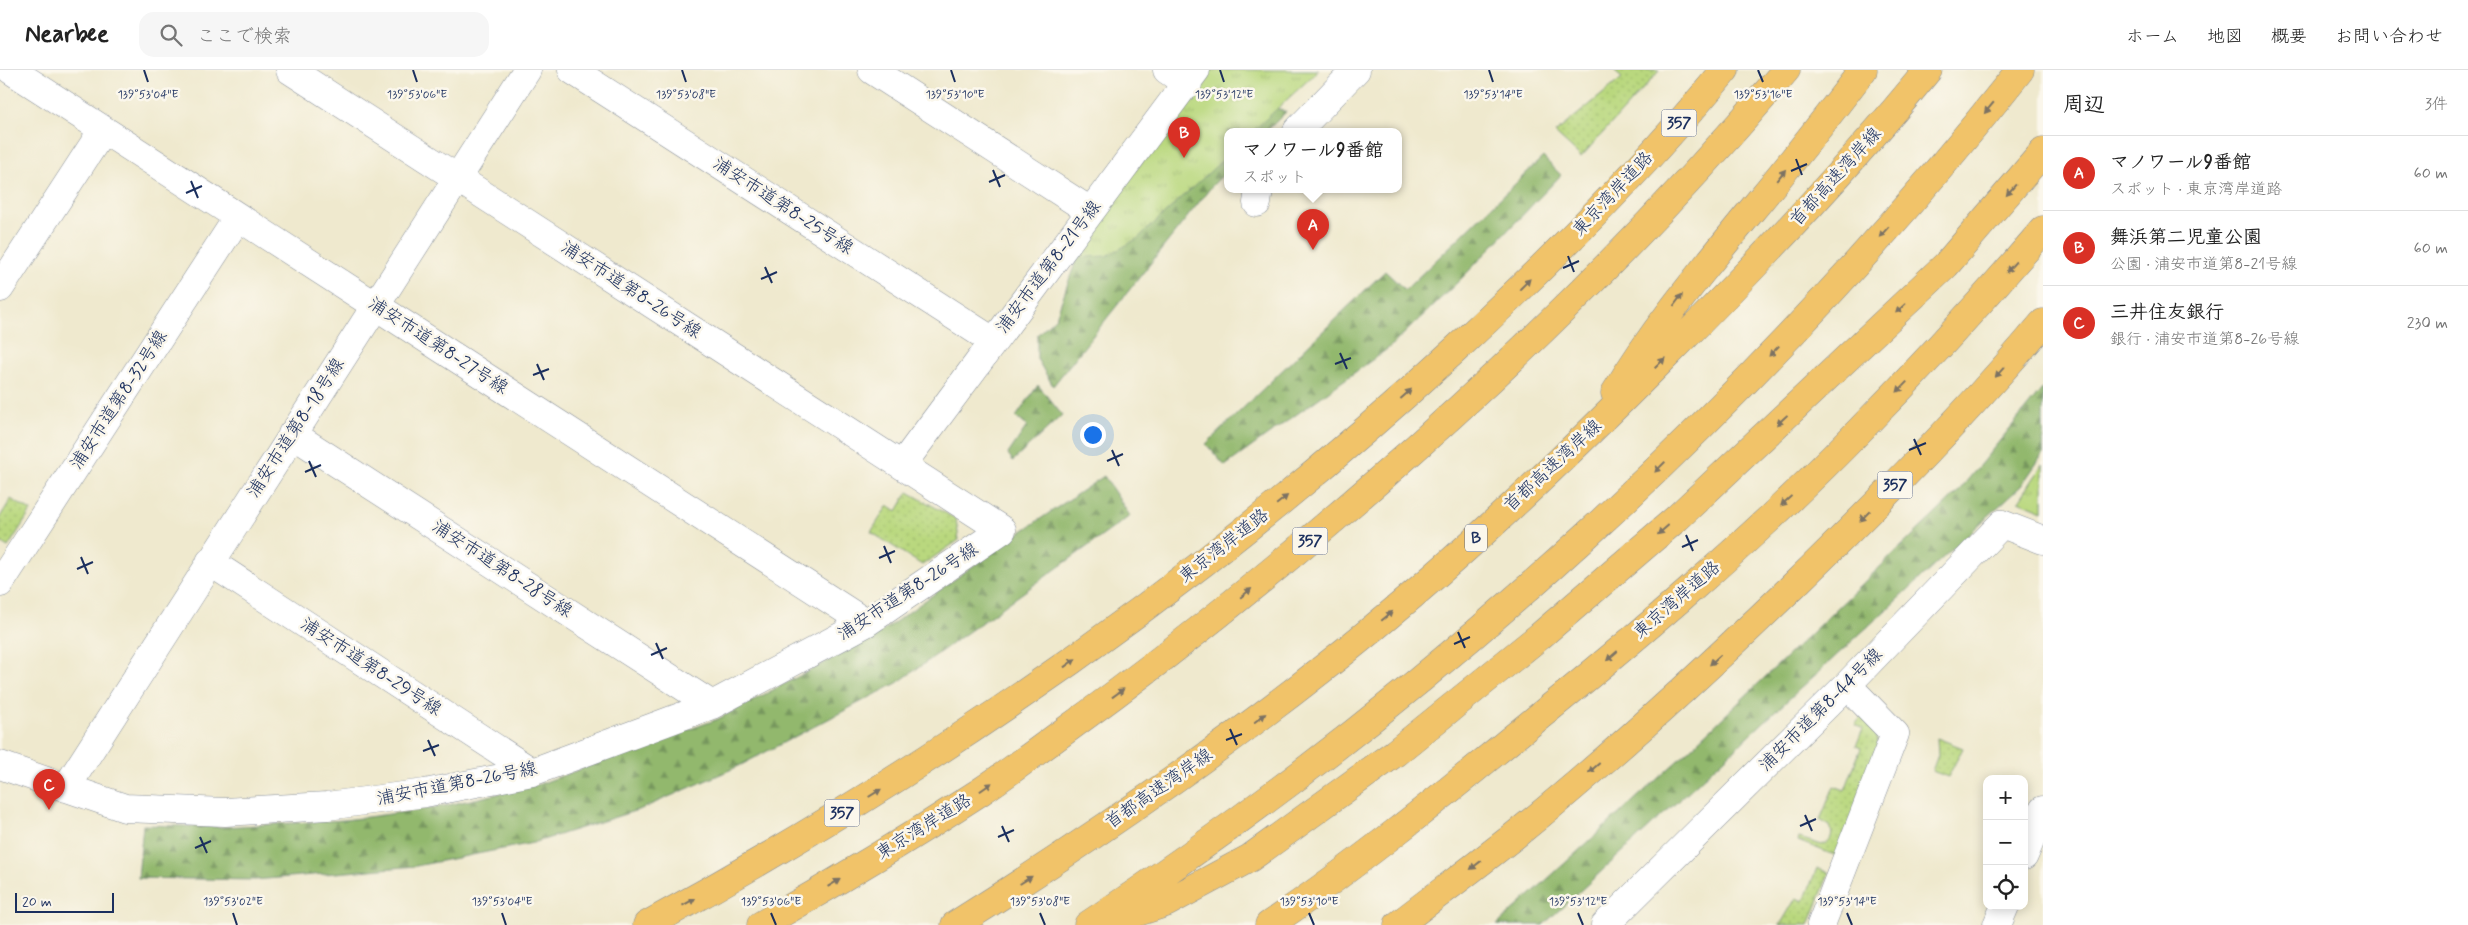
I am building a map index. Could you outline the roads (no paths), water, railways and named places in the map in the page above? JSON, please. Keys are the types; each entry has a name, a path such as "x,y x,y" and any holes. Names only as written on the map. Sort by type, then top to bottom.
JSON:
{"highway":[{"name":"東京湾岸道路","path":"647,925 798,840 954,743 1112,632 1188,575 1350,444 1425,378 1508,300 1632,175 1725,70"},
{"name":"東京湾岸道路","path":"761,925 835,883 982,790 1124,688 1304,546 1465,404 1545,329 1673,197 1786,70"},
{"path":"1594,429 1648,340 1694,279 1798,154 1863,70"},
{"name":"首都高速湾岸線","path":"955,925 1039,872 1185,772 1319,672 1462,551 1594,429 1785,234 1892,115 1928,70"},
{"path":"1088,925 1227,830 1362,726 1441,663 1577,546 1652,476 1838,284 2020,70"},
{"path":"1098,925 1166,903 1250,858 1395,753 1532,642 1677,518 1946,265 2043,152"},
{"name":"東京湾岸道路","path":"1269,925 1437,800 1578,685 1730,554 1857,434 1962,324 2043,230"},
{"name":"357","path":"1398,925 1515,835 1656,714 1751,627 1951,427 2038,330"}],"street":[{"name":"浦安市道第8-27号線","path":"11,70 866,623"},
{"name":"浦安市道第8-26号線","path":"0,765 125,808 225,812 327,806 425,794 532,772 712,705 866,623 1002,530 290,70"},
{"name":"浦安市道第8-18号線","path":"66,788 527,70"},
{"name":"浦安市道第8-25号線","path":"572,70 993,341"},
{"path":"872,70 1090,211"},
{"path":"1300,128 1356,70"},
{"name":"浦安市道第8-21号線","path":"902,465 1090,211 1184,75"},
{"path":"0,288 103,130"},
{"name":"浦安市道第8-32号線","path":"0,583 238,216"},
{"name":"浦安市道第8-28号線","path":"292,434 712,705"},
{"name":"浦安市道第8-44号線","path":"1606,925 1847,685 2002,524 2043,540"},
{"name":"浦安市道第8-29号線","path":"210,562 532,772"},
{"path":"1822,925 1895,734 1847,685"},
{"path":"2028,846 2043,810"},
{"path":"2028,862 2043,868"},
{"path":"1997,925 2003,910"}],"place":[{"name":"舞浜第二児童公園","path":"1184,158"},
{"name":"マノワール9番館","path":"1313,250"},
{"name":"三井住友銀行","path":"49,810"}]}
